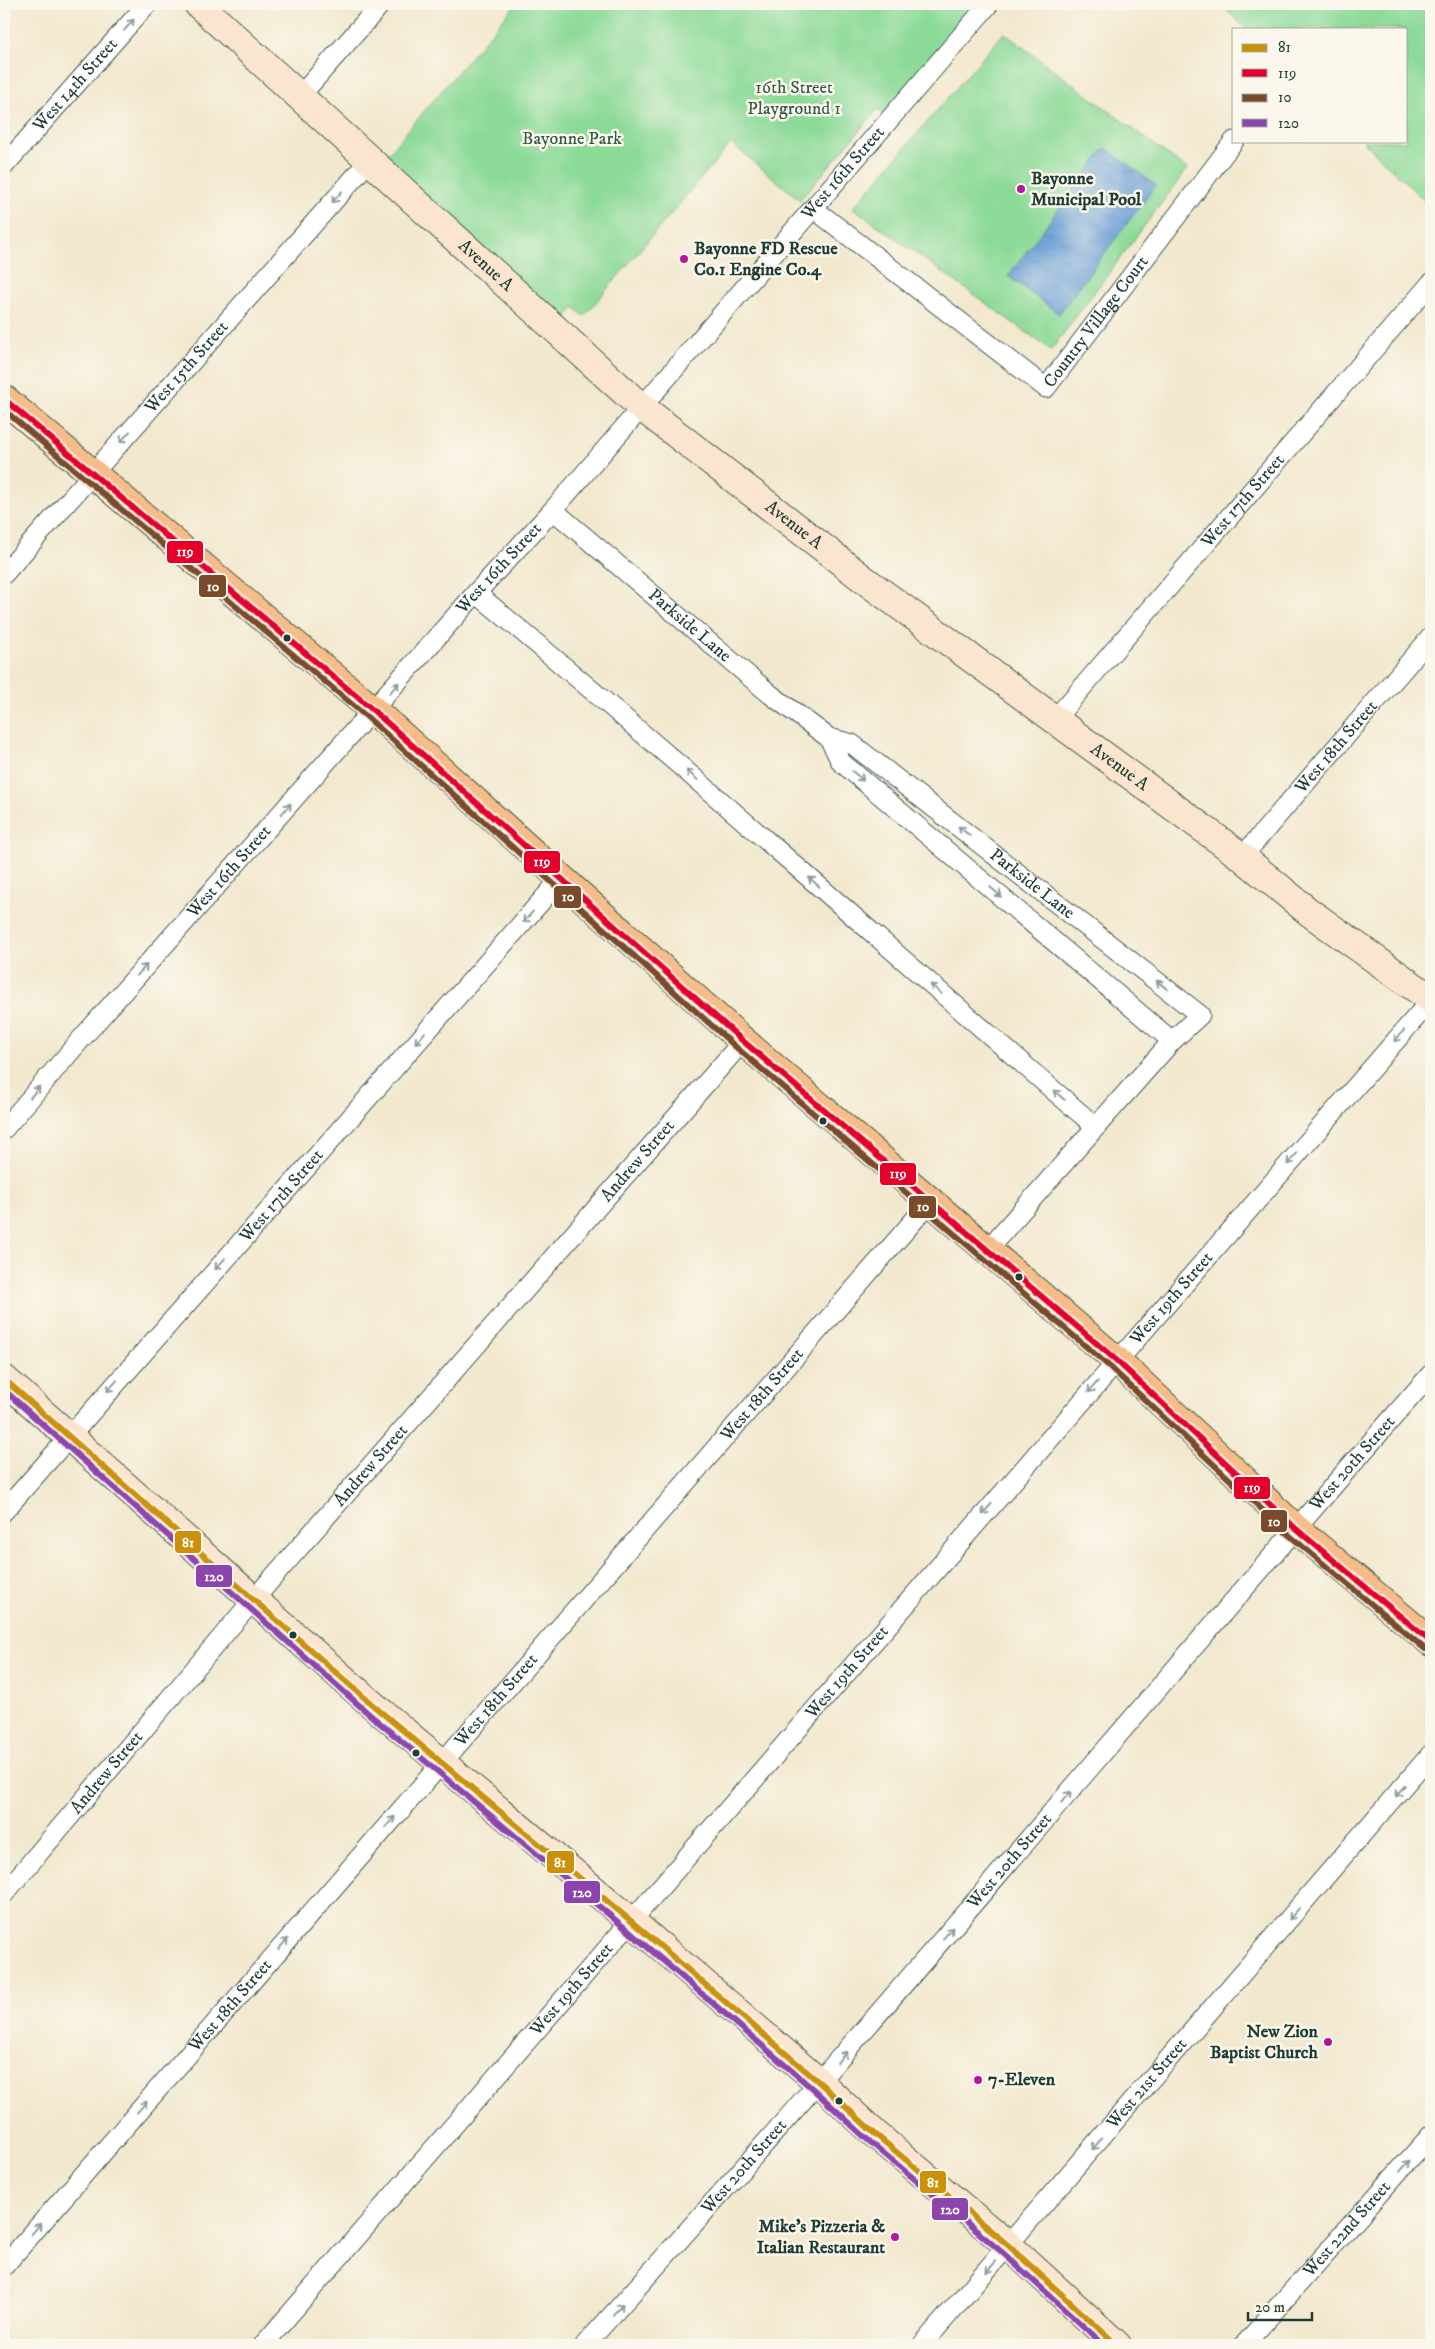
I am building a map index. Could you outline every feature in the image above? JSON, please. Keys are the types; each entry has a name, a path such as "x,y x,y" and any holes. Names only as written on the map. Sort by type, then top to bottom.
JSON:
{"main road":[{"path":"4,399 374,711 560,880 743,1041 1116,1360 1295,1528 1431,1642"}],"street":[{"name":"West 14th Street","path":"4,166 147,4"},
{"name":"Avenue A","path":"198,4 640,406 866,581 1242,857 1309,912 1431,999"},
{"path":"300,96 381,4"},
{"name":"West 16th Street","path":"4,1129 82,1038 374,711 476,593 553,510 640,406 814,209 989,4"},
{"name":"Country Village Court","path":"814,209 1046,388 1233,142"},
{"name":"West 15th Street","path":"4,574 369,161"},
{"name":"West 17th Street","path":"1055,719 1431,283"},
{"name":"Parkside Lane","path":"553,510 770,694 829,738 852,744 1200,1014 1172,1041 987,1250"},
{"path":"476,593 696,777 889,949 1096,1127"},
{"name":"West 18th Street","path":"1242,857 1431,637"},
{"name":"Parkside Lane","path":"829,738 841,762 1172,1041"},
{"name":"West 17th Street","path":"4,1511 68,1435 560,880"},
{"name":"West 19th Street","path":"263,2345 1431,999"},
{"name":"Andrew Street","path":"4,1894 254,1599 743,1041"},
{"name":"West 18th Street","path":"4,2266 930,1202"},
{"name":"West 20th Street","path":"585,2345 820,2083 1295,1528 1431,1374"},
{"path":"4,1379 440,1763 631,1921 820,2083 875,2134 1009,2246 1117,2345"},
{"name":"West 21st Street","path":"922,2345 1431,1754"},
{"name":"West 22nd Street","path":"1244,2345 1431,2135"}],"green space":[{"name":"Bayonne Park","path":"516,4 990,4 887,117 878,109 800,200 731,143 584,316 574,307 556,330 375,169"},
{"path":"1220,4 1431,4 1431,207 1364,142 1408,142 1408,28 1245,28"},
{"name":"Bayonne Municipal Pool","path":"1004,33 1187,169 1051,350 853,208"}],"water":[{"path":"1105,148 1156,185 1059,314 1008,276"}],"transit line":[{"name":"119","path":"4,399 374,711 743,1041 1116,1360 1295,1528 1431,1642"},
{"name":"10","path":"4,410 368,718 737,1048 1110,1367 1289,1535 1425,1649"},
{"name":"81","path":"4,1379 375,1707 631,1921 820,2083 875,2134 1009,2246 1117,2345"},
{"name":"120","path":"4,1390 369,1714 625,1928 814,2090 869,2141 1003,2253 1104,2345"}],"place":[{"name":"Bayonne Municipal Pool","path":"1021,189"},
{"name":"Bayonne FD Rescue Co.1 Engine Co.4","path":"684,259"},
{"name":"New Zion Baptist Church","path":"1328,2042"},
{"name":"7-Eleven","path":"978,2080"},
{"name":"Mike's Pizzeria & Italian Restaurant","path":"895,2237"}],"park label":[{"name":"16th Street Playground 1","path":"794,98"}]}
